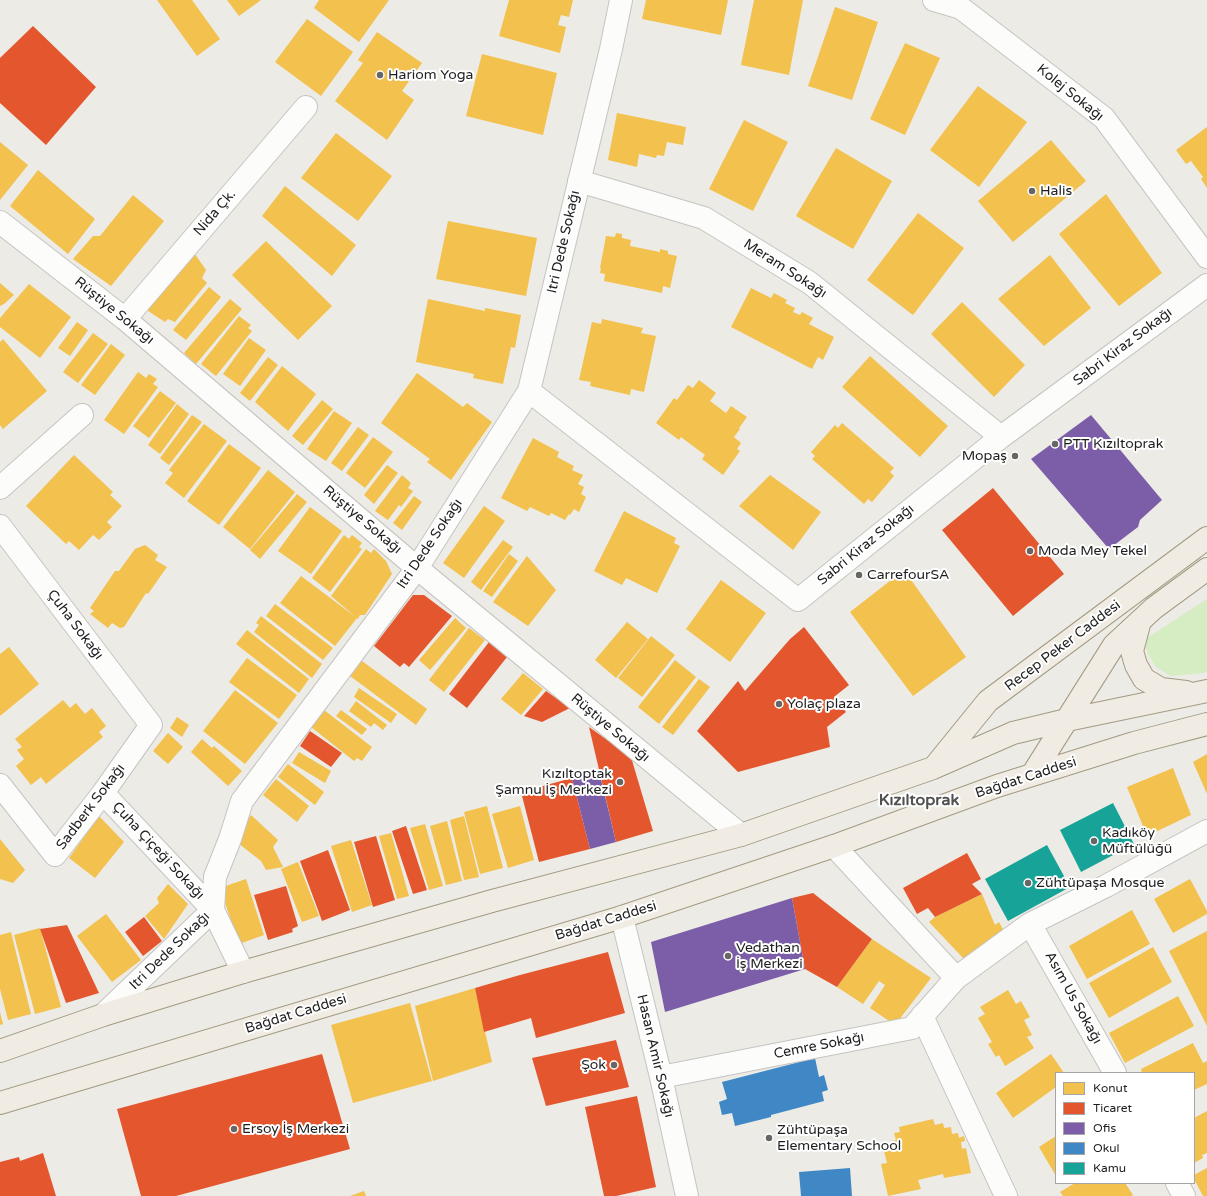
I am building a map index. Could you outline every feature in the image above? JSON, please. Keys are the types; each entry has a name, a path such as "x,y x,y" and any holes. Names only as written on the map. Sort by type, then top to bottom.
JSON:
{"main road":[{"name":"Recep Peker Caddesi","path":"933,768 988,701 1207,538"},
{"name":"Recep Peker Caddesi","path":"1032,775 1114,645 1154,608 1207,569"},
{"path":"1140,621 1132,651 1136,665 1144,678 1161,689 1202,692"},
{"path":"0,1050 104,1015 243,972 492,900 741,836 933,768 1013,733 1202,692"},
{"name":"Bağdat Caddesi","path":"0,1103 622,917 834,846 997,786 1134,743 1207,724"}],"street":[{"name":"Itri Dede Sokağı","path":"104,1015 214,910 215,877 230,839 242,801 417,568 529,391 578,181 611,49 621,0"},
{"name":"Kolej Sokağı","path":"934,0 961,8 1104,118 1207,257"},
{"name":"Nida Çk.","path":"125,319 306,107"},
{"name":"Meram Sokağı","path":"578,181 704,218 810,283 1001,437"},
{"name":"Rüştiye Sokağı","path":"0,222 125,319 417,568 741,836"},
{"name":"Sabri Kiraz Sokağı","path":"529,391 798,600 1001,437 1207,285"},
{"path":"0,488 82,415"},
{"name":"Çuha Sokağı","path":"0,526 151,725"},
{"name":"Sadberk Sokağı","path":"0,785 55,855 103,793 151,725"},
{"name":"Çuha Çiçeği Sokağı","path":"103,793 214,910"},
{"name":"Cemre Sokağı","path":"661,1077 912,1028 956,978 1030,924 1106,886 1207,831"},
{"path":"834,846 956,978"},
{"path":"214,910 243,972"},
{"name":"Hasan Amir Sokağı","path":"622,917 661,1077 686,1196"},
{"name":"Asım Us Sokağı","path":"1030,924 1114,1072"},
{"path":"922,1016 1006,1196"},
{"path":"1178,1184 1184,1196"}],"green space":[{"path":"1207,599 1207,671 1204,673 1171,676 1156,667 1148,654 1144,640"}],"building: Konut":[{"path":"157,0 192,0 220,39 197,56"},
{"path":"227,0 261,0 239,16"},
{"path":"319,0 389,0 359,42 314,8"},
{"path":"509,0 573,0 569,17 561,15 558,25 566,27 560,53 499,36"},
{"path":"646,0 728,0 721,35 642,19"},
{"path":"754,0 803,0 789,75 741,65"},
{"path":"835,7 878,22 852,100 808,86"},
{"path":"307,19 353,52 321,96 275,62"},
{"path":"377,32 422,63 402,91 414,100 387,140 335,101 363,63 358,60"},
{"path":"905,43 940,58 905,135 870,119"},
{"path":"482,54 557,73 543,135 466,116"},
{"path":"978,86 1027,122 979,187 930,150"},
{"path":"617,113 686,127 683,145 667,142 664,156 657,155 656,158 639,154 637,167 608,160"},
{"path":"744,120 788,142 753,211 709,189"},
{"path":"1207,127 1207,188 1201,179 1203,177 1191,161 1186,164 1176,150"},
{"path":"336,133 392,176 358,221 301,178"},
{"name":"Halis","path":"1051,140 1086,181 1013,242 978,201"},
{"path":"0,142 28,165 0,200"},
{"path":"836,148 892,181 853,249 796,216"},
{"path":"38,170 95,219 68,254 10,206"},
{"path":"285,186 356,245 332,276 262,216"},
{"path":"1106,194 1162,273 1119,306 1059,234"},
{"path":"133,195 164,221 111,286 73,259 93,236 100,236"},
{"path":"918,213 964,248 913,315 867,280"},
{"path":"448,221 537,238 526,296 436,279"},
{"path":"616,233 622,234 622,238 631,240 630,246 660,252 660,249 668,251 668,254 677,256 670,288 663,286 662,293 604,281 605,274 600,273 600,268 606,236 615,237"},
{"path":"266,241 332,306 298,340 232,275"},
{"path":"190,247 206,270 202,278 207,283 175,322 168,319 165,322 142,307"},
{"path":"1050,255 1091,308 1044,346 998,299"},
{"path":"0,283 14,295 0,306"},
{"path":"29,284 71,317 40,358 0,327 0,318"},
{"path":"209,287 221,297 186,340 173,330"},
{"path":"751,288 771,298 774,293 787,300 785,303 795,308 793,312 800,315 802,312 813,318 809,324 834,337 823,360 818,357 812,369 731,327"},
{"path":"230,299 242,309 196,364 184,353"},
{"path":"428,299 485,311 485,308 521,315 515,348 511,347 503,384 473,378 474,374 416,362"},
{"path":"962,302 1025,365 994,397 931,334"},
{"path":"239,316 251,325 248,328 252,331 216,376 201,364"},
{"path":"602,319 643,328 641,333 656,336 644,392 631,389 630,395 590,386 591,382 579,380 592,322 601,324"},
{"path":"77,322 88,330 70,356 58,348"},
{"path":"93,333 108,344 78,383 63,372"},
{"path":"249,338 266,350 240,386 223,374"},
{"path":"3,339 47,391 3,429 0,425 0,342"},
{"path":"111,344 125,355 95,395 81,385"},
{"path":"870,356 948,426 920,457 842,387"},
{"path":"268,357 278,365 250,401 240,393"},
{"path":"282,366 316,394 288,431 255,402"},
{"path":"138,372 146,378 149,374 157,379 153,384 158,387 124,434 104,420"},
{"path":"417,373 463,407 467,403 492,422 451,480 427,462 430,459 381,423"},
{"path":"699,380 716,393 710,401 726,413 731,406 747,417 734,437 741,443 737,449 740,451 723,475 702,459 705,455 681,437 679,440 656,423 674,398 677,400 688,385 693,388"},
{"path":"160,391 176,403 149,438 133,426"},
{"path":"322,400 333,409 303,445 292,436"},
{"path":"177,404 189,414 160,454 148,445"},
{"path":"334,411 352,423 326,461 307,449"},
{"path":"192,415 202,422 169,465 160,458"},
{"path":"842,423 894,468 890,472 894,476 872,502 868,499 864,504 812,459 815,456 811,452 835,425 838,428"},
{"path":"204,424 227,441 184,498 165,483 173,473 169,470"},
{"path":"358,427 369,435 342,471 331,463"},
{"path":"373,437 393,452 365,488 346,473"},
{"path":"533,438 559,452 557,457 574,466 572,470 583,475 578,484 584,487 581,494 586,497 579,512 574,509 565,520 551,513 549,516 530,507 527,511 501,498"},
{"path":"229,444 261,468 219,525 187,501"},
{"path":"74,455 113,492 110,495 122,506 107,522 112,527 99,540 93,535 79,550 69,541 66,544 26,506"},
{"path":"387,465 398,473 374,504 364,495"},
{"path":"268,470 295,492 250,549 223,527"},
{"path":"402,475 411,483 408,488 413,491 401,507 399,505 388,520 375,511"},
{"path":"770,475 821,512 793,550 739,506"},
{"path":"297,494 307,502 260,559 250,550"},
{"path":"414,496 422,502 402,530 393,523"},
{"path":"484,506 505,521 464,578 443,563"},
{"path":"310,507 342,531 311,574 278,551"},
{"path":"624,511 676,538 674,543 680,546 657,593 626,578 622,585 594,571"},
{"path":"344,535 349,539 352,535 362,543 359,547 362,549 330,592 312,578"},
{"path":"503,540 513,547 481,590 471,582"},
{"path":"145,545 158,555 155,560 167,567 148,594 146,593 124,627 120,628 112,623 108,628 90,614 94,611 90,608 115,571 119,571 135,549"},
{"path":"366,549 371,553 374,549 386,561 392,574 365,615 360,615 358,619 331,596"},
{"path":"509,554 518,561 492,597 483,591"},
{"path":"527,556 556,590 528,626 493,602"},
{"path":"904,570 966,657 913,696 850,612"},
{"path":"301,576 357,618 335,646 280,603"},
{"path":"721,580 766,613 730,662 686,629"},
{"path":"275,604 333,648 323,660 266,616"},
{"path":"261,616 322,664 312,678 254,632 259,625 256,623"},
{"path":"455,618 466,628 430,670 419,660"},
{"path":"627,622 648,639 616,678 595,660"},
{"path":"469,628 485,640 444,692 429,680"},
{"path":"247,630 309,679 299,693 236,644"},
{"path":"651,636 675,655 642,697 618,678"},
{"path":"9,647 39,684 0,716 0,654"},
{"path":"247,658 297,695 279,719 229,682"},
{"path":"358,658 427,709 416,725 346,673"},
{"path":"675,660 696,677 659,724 638,707"},
{"path":"523,673 543,689 521,715 501,699"},
{"path":"699,679 710,687 673,735 662,727"},
{"path":"359,688 397,714 391,723 354,697"},
{"path":"235,690 278,723 245,764 203,731"},
{"path":"63,700 70,708 76,703 85,714 92,708 106,726 99,732 103,737 46,784 41,777 31,785 16,766 24,759 17,750 22,747 15,739"},
{"path":"356,701 387,725 383,730 374,723 371,727 349,711"},
{"path":"324,710 372,747 362,761 357,758 354,761 311,727"},
{"path":"341,710 367,729 362,735 336,716"},
{"path":"177,717 189,725 182,737 170,728"},
{"path":"168,733 183,747 168,764 153,751"},
{"path":"202,739 212,748 214,746 242,771 228,786 191,752"},
{"path":"299,752 331,771 325,783 292,763"},
{"path":"1207,754 1207,794 1193,762"},
{"path":"288,764 324,792 315,805 278,777"},
{"path":"1173,768 1191,815 1147,836 1127,787"},
{"path":"276,779 309,806 297,822 263,795"},
{"path":"487,806 503,868 480,874 464,812"},
{"path":"520,806 534,860 508,868 492,814"},
{"path":"251,815 278,840 273,847 283,867 266,870 261,861 234,840"},
{"path":"99,816 124,842 95,878 69,858"},
{"path":"464,816 479,877 464,880 450,820"},
{"path":"447,821 462,881 446,885 430,826"},
{"path":"425,824 443,886 429,890 410,828"},
{"path":"391,833 409,896 397,899 379,836"},
{"path":"0,839 25,870 13,883 0,879"},
{"path":"351,840 372,905 352,912 331,846"},
{"path":"298,862 319,916 302,922 281,869"},
{"path":"246,879 264,935 239,944 220,888"},
{"path":"1190,879 1207,911 1207,914 1173,933 1154,899"},
{"path":"168,884 188,904 164,939 145,916 159,903 157,898"},
{"path":"982,894 995,925 999,922 1006,935 964,959 929,922 935,917"},
{"path":"1132,910 1150,944 1087,979 1069,946"},
{"path":"106,914 141,960 112,982 77,936"},
{"path":"40,928 61,1007 35,1014 14,935"},
{"path":"1207,931 1207,1026 1169,951"},
{"path":"11,932 31,1014 8,1020 0,989 0,935"},
{"path":"872,939 931,978 895,1025 870,1008 885,985 879,981 863,1004 837,987"},
{"path":"1153,947 1172,982 1109,1018 1089,983"},
{"path":"475,988 492,1062 433,1081 415,1006"},
{"path":"1008,990 1016,1004 1021,1001 1030,1017 1024,1020 1032,1035 1027,1037 1034,1048 1005,1066 999,1055 996,1057 988,1044 992,1042 978,1018 985,1014 980,1007"},
{"path":"1178,996 1194,1026 1125,1063 1109,1033"},
{"path":"410,1003 432,1081 353,1103 331,1025"},
{"path":"0,1012 3,1024 0,1025"},
{"path":"1193,1043 1203,1063 1207,1061 1207,1084 1195,1090 1195,1072 1142,1072 1141,1069"},
{"path":"1051,1054 1063,1072 1055,1072 1055,1088 1013,1118 996,1093"},
{"path":"1207,1111 1207,1153 1202,1155 1203,1158 1195,1162 1195,1117"},
{"path":"933,1119 935,1125 943,1123 944,1128 951,1127 952,1134 958,1133 959,1138 964,1136 965,1141 961,1142 962,1149 966,1148 971,1173 944,1178 943,1174 918,1180 921,1189 888,1196 881,1164 887,1163 884,1151 893,1149 892,1141 896,1140 894,1133 900,1132 899,1127"},
{"path":"1055,1137 1055,1174 1039,1147"},
{"path":"1207,1168 1207,1196 1203,1196 1195,1181 1195,1174"},
{"path":"1073,1184 1126,1184 1133,1195 1063,1196 1060,1192"},
{"path":"364,1191 366,1196 350,1196"}],"building: Ticaret":[{"path":"33,26 96,87 46,145 0,103 0,58"},
{"path":"993,488 1064,574 1013,616 942,530"},
{"path":"413,595 424,595 452,616 409,667 404,663 400,667 374,646"},
{"name":"Yolaç plaza","path":"804,627 849,685 834,697 846,712 827,727 830,747 738,772 697,731 738,681 745,691 790,639"},
{"path":"489,642 507,657 467,708 449,694"},
{"path":"546,691 570,708 542,722 524,716"},
{"name":"Kızıltoptak Şamnu İş Merkezi","path":"589,727 631,757 653,831 616,842"},
{"path":"310,731 342,753 331,767 300,746"},
{"path":"572,778 590,849 539,862 521,792"},
{"path":"406,826 427,890 413,894 392,831"},
{"path":"376,836 395,900 373,907 354,842"},
{"path":"328,850 350,910 322,921 300,861"},
{"path":"967,853 981,879 972,884 982,894 935,917 928,908 917,914 903,888"},
{"path":"286,886 298,926 292,929 293,932 268,940 254,895"},
{"path":"813,893 872,939 837,987 805,969 792,898"},
{"path":"144,917 162,941 143,956 125,932"},
{"path":"67,925 99,993 66,1003 40,929"},
{"path":"608,952 625,1013 536,1038 531,1018 484,1032 475,988"},
{"path":"616,1040 629,1087 546,1106 532,1058"},
{"name":"Ersoy İş Merkezi","path":"322,1054 350,1149 176,1196 141,1196 117,1109"},
{"path":"637,1096 656,1187 616,1196 604,1196 585,1107"},
{"path":"43,1153 56,1196 0,1196 0,1162 19,1157 20,1161"}],"building: Ofis":[{"path":"1091,415 1162,500 1140,520 1138,527 1109,549 1031,459"},
{"path":"599,771 616,842 590,849 572,778"},
{"name":"Vedathan İş Merkezi","path":"792,898 805,969 665,1012 651,942"}],"building: Okul":[{"path":"815,1058 819,1077 824,1075 828,1090 822,1092 824,1101 735,1126 732,1113 722,1115 719,1102 727,1099 722,1082"},
{"path":"850,1168 852,1196 801,1196 799,1172"}],"building: Kamu":[{"path":"1113,803 1134,844 1081,872 1060,830"},
{"name":"Zühtüpaşa Mosque","path":"1047,845 1070,887 1008,921 985,879"}],"place":[{"name":"Hariom Yoga","path":"380,75"},
{"name":"Halis","path":"1032,191"},
{"name":"PTT Kızıltoprak","path":"1055,444"},
{"name":"Mopaş","path":"1015,456"},
{"name":"Moda Mey Tekel","path":"1030,551"},
{"name":"CarrefourSA","path":"859,575"},
{"name":"Yolaç plaza","path":"779,704"},
{"name":"Kızıltoptak Şamnu İş Merkezi","path":"620,782"},
{"name":"Kadıköy Müftülüğü","path":"1094,841"},
{"name":"Zühtüpaşa Mosque","path":"1028,883"},
{"name":"Vedathan İş Merkezi","path":"728,956"},
{"name":"Şok","path":"614,1065"},
{"name":"Ersoy İş Merkezi","path":"234,1129"},
{"name":"Zühtüpaşa Elementary School","path":"769,1138"}],"district":[{"name":"Kızıltoprak","path":"919,801"}]}
